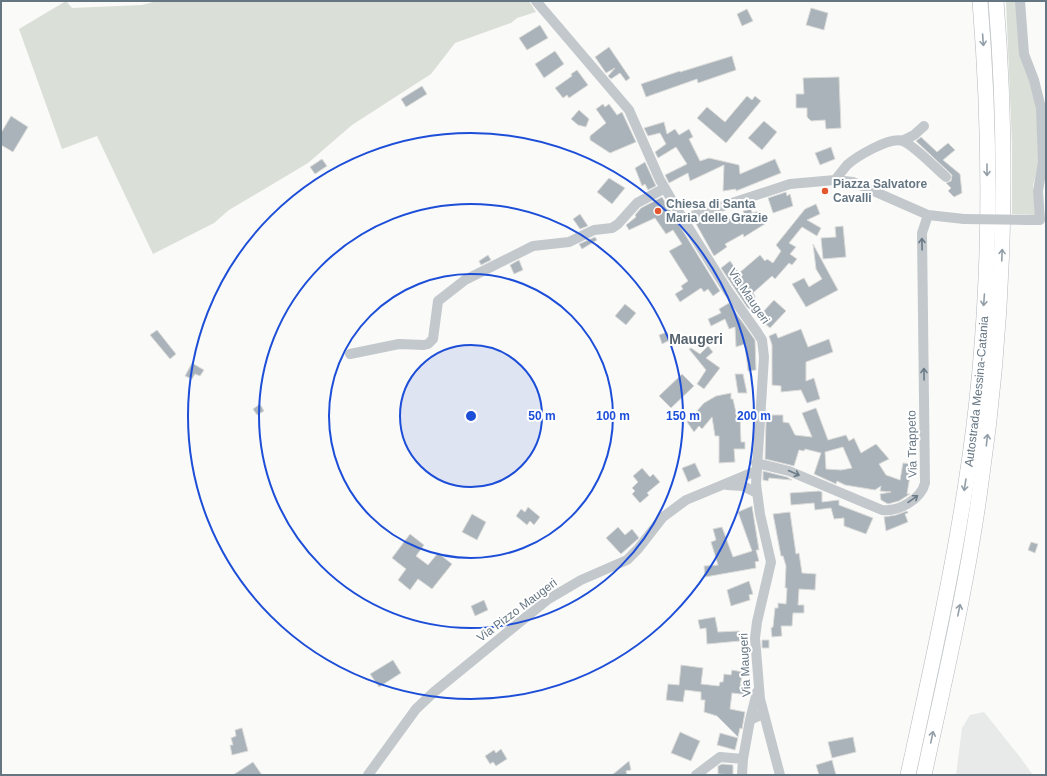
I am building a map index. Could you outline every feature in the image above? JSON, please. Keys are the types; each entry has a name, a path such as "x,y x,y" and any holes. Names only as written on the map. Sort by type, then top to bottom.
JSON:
{"highway":[{"name":"Autostrada Messina-Catania","path":"908,775 954,556 966,481 976,402 985,282 987,208 987,116 980,1"},
{"name":"Autostrada Messina-Catania","path":"924,775 969,560 991,404 1001,280 1004,206 1003,113 996,1"}],"street":[{"name":"Via Maugeri","path":"536,1 629,110 665,188 683,219 762,340 764,357 756,467 757,493 771,562 756,622 755,638 758,686 763,714 780,775"},
{"path":"683,219 718,206 790,184 835,180 853,182 928,216 964,219 1043,220 1038,191 1043,162 1041,108 1034,80 1024,54 1020,1"},
{"path":"835,180 847,166 872,149 893,141 902,141 914,135 924,126"},
{"path":"902,141 946,177"},
{"path":"350,354 399,344 424,346 428,344 433,339 438,301 465,280 533,246 569,242 594,230 612,228 618,224 637,203 665,188"},
{"name":"Via Trappeto","path":"756,467 789,471 882,510 897,509 923,490 925,483 922,233 928,216"},
{"name":"Via Pizzo Maugeri","path":"368,775 416,709 434,692 547,600 562,590 627,560 642,545 663,517 686,500 725,485 756,467"},
{"path":"725,485 743,486 757,493"},
{"path":"742,775 743,759 750,720 758,686"},
{"path":"750,720 763,714"},
{"path":"696,775 720,757 743,759"}],"shaded area":[{"path":"66,1 72,8 142,5 157,1 529,1 536,12 517,18 511,23 455,43 431,74 352,125 308,163 229,210 214,223 153,254 97,136 62,149 19,29"},
{"path":"1006,1 1016,1 1030,81 1038,110 1039,162 1033,186 1035,215 1012,214 1012,144"},
{"path":"984,712 1033,775 956,775 962,728 970,715"}],"building":[{"path":"811,8 828,13 824,30 806,25"},
{"path":"747,9 753,21 742,26 737,14"},
{"path":"540,25 548,38 527,50 519,38"},
{"path":"609,47 630,78 626,81 620,73 611,79 608,76 615,68 606,73 595,57"},
{"path":"555,51 564,64 544,78 535,64"},
{"path":"732,56 736,70 698,83 697,79 646,97 641,84"},
{"path":"577,70 588,85 569,98 567,95 563,98 555,88 572,76 571,74"},
{"path":"839,77 841,128 826,129 825,120 811,121 807,117 807,108 796,108 796,94 804,94 803,78"},
{"path":"422,86 427,94 406,107 401,99"},
{"path":"747,96 752,100 755,96 761,101 726,143 697,118 707,107 725,122"},
{"path":"603,104 605,107 609,104 617,115 622,112 636,142 610,153 590,140 590,136 606,123 596,109"},
{"path":"579,110 589,119 586,127 578,125 571,119"},
{"path":"11,116 28,127 13,152 1,145 1,133"},
{"path":"764,121 777,132 762,150 748,138"},
{"path":"664,122 667,134 675,129 679,135 689,129 693,137 689,139 700,161 709,158 739,165 740,174 775,159 781,173 736,191 736,189 723,191 724,165 690,181 688,173 669,183 665,175 687,164 676,147 658,158 655,152 666,144 660,133 648,136 644,128"},
{"path":"921,137 937,152 948,143 955,150 943,160 960,174 962,193 954,197 948,191 951,188 946,183 951,181 952,175 916,141"},
{"path":"831,147 835,159 820,165 815,153"},
{"path":"322,159 327,166 315,174 310,167"},
{"path":"645,162 656,186 648,190 645,184 642,186 635,168"},
{"path":"609,178 625,188 612,204 597,192"},
{"path":"786,192 787,196 790,194 793,206 773,213 768,198"},
{"path":"662,197 720,291 713,296 708,289 704,292 701,288 680,302 675,294 683,289 681,286 688,281 669,251 682,244 673,230 666,234 655,218 629,230 626,225 636,217 635,215 641,208"},
{"path":"816,204 820,214 807,220 821,228 817,236 802,227 789,243 796,247 790,254 797,259 792,265 789,263 775,279 772,276 753,293 755,296 755,314 747,307 721,268 730,261 739,273 760,255 765,261 767,259 773,263 781,251 776,245 805,209"},
{"path":"751,209 752,213 760,211 765,224 744,237 743,234 725,244 727,247 714,256 695,222 723,213 726,220 744,214 743,211"},
{"path":"580,214 588,226 580,229 573,219"},
{"path":"843,226 846,257 823,259 821,238 836,237 835,227"},
{"path":"595,237 597,240 582,249 579,244"},
{"path":"813,244 838,290 806,307 792,284 804,278 809,287 822,279 816,269"},
{"path":"488,255 491,260 481,265 479,261"},
{"path":"519,260 523,270 514,274 510,265"},
{"path":"774,300 786,311 770,328 763,322 761,314"},
{"path":"729,303 755,340 756,370 748,371 745,344 736,347 735,327 729,329 725,319 711,326 708,319 721,313 719,309"},
{"path":"625,304 636,313 626,325 615,316"},
{"path":"801,329 808,347 829,339 833,352 806,362 806,381 814,378 820,399 807,403 801,390 781,392 781,386 772,385 772,345 769,336 776,333 778,338"},
{"path":"157,330 176,354 170,359 150,335"},
{"path":"667,332 670,340 662,344 659,335"},
{"path":"708,346 713,352 706,358 720,368 704,389 697,384 706,370 689,349 691,348 700,354"},
{"path":"192,363 204,370 200,376 195,374 192,379 185,376"},
{"path":"682,374 694,386 671,408 659,396"},
{"path":"735,374 743,374 747,393 738,393"},
{"path":"731,393 731,399 733,399 737,417 740,416 741,442 745,442 745,449 734,449 735,462 719,463 719,436 715,436 712,417 702,429 699,426 694,432 687,422 704,403 716,396"},
{"path":"260,404 264,411 257,415 253,409"},
{"path":"816,408 828,440 846,435 849,441 854,438 861,453 876,444 889,459 879,464 886,475 900,480 903,463 912,464 907,494 910,494 899,501 888,504 881,500 880,494 891,492 880,491 881,486 875,490 845,485 837,481 836,484 814,474 821,453 805,449 804,451 799,450 794,466 765,459 766,421 769,421 770,415 783,415 783,422 789,423 795,435 812,437 802,413","holes":["843,447 852,468 841,470 826,469 825,452"]},
{"path":"695,463 701,476 688,482 682,468"},
{"path":"642,468 650,477 653,474 660,482 647,493 649,495 640,503 632,494 635,491 632,488 638,482 633,476"},
{"path":"763,471 787,477 792,480 769,478 768,481 763,480"},
{"path":"822,492 822,502 839,500 839,505 873,518 866,534 844,526 844,518 834,519 831,508 815,510 814,503 791,505 790,493"},
{"path":"752,506 759,550 756,550 759,561 755,562 756,568 705,577 704,566 718,565 711,542 716,540 713,529 722,527 733,557 752,551 738,512"},
{"path":"528,507 540,517 534,525 530,521 527,525 516,516 521,509 525,512"},
{"path":"907,511 908,513 905,514 908,522 886,531 884,517"},
{"path":"790,512 796,554 799,553 802,573 816,574 815,590 799,589 798,605 804,605 804,613 793,613 792,626 781,626 782,636 772,637 771,628 773,627 775,608 778,608 778,603 786,604 787,588 785,588 786,566 783,556 781,556 773,514"},
{"path":"472,514 486,522 477,540 462,532"},
{"path":"618,527 625,535 632,529 639,538 621,554 606,538"},
{"path":"410,534 424,545 416,556 428,565 438,553 452,564 432,589 418,579 410,590 398,580 406,569 392,558"},
{"path":"1031,542 1038,544 1035,553 1028,550"},
{"path":"749,581 753,594 749,595 750,600 731,606 727,590"},
{"path":"484,600 488,610 475,616 471,606"},
{"path":"715,617 718,632 739,631 740,641 707,644 706,628 700,629 698,620"},
{"path":"762,640 769,640 769,648 762,648"},
{"path":"393,660 401,673 379,687 370,674"},
{"path":"681,665 703,668 701,684 719,686 720,682 723,682 724,674 731,675 732,670 743,672 740,685 751,686 749,695 732,693 730,709 745,712 742,729 740,728 738,737 717,716 704,712 705,700 701,700 701,692 685,690 683,702 666,700 668,684 679,685"},
{"path":"242,728 248,751 232,755 230,745 233,745 231,738 236,736 235,730"},
{"path":"680,732 700,741 691,761 671,753"},
{"path":"720,733 738,738 735,750 717,745"},
{"path":"853,737 856,752 832,758 828,742"},
{"path":"501,749 507,759 496,766 493,762 490,764 485,756 494,750 496,753"},
{"path":"832,760 836,775 819,775 816,765"},
{"path":"629,761 631,770 626,771 627,775 612,775"},
{"path":"253,762 262,775 233,775"},
{"path":"722,764 733,765 733,775 718,774 718,766"}],"place":[{"name":"Piazza Salvatore Cavalli","path":"825,191"},
{"name":"Chiesa di Santa Maria delle Grazie","path":"658,211"}],"district":[{"name":"Maugeri","path":"696,339"}]}
